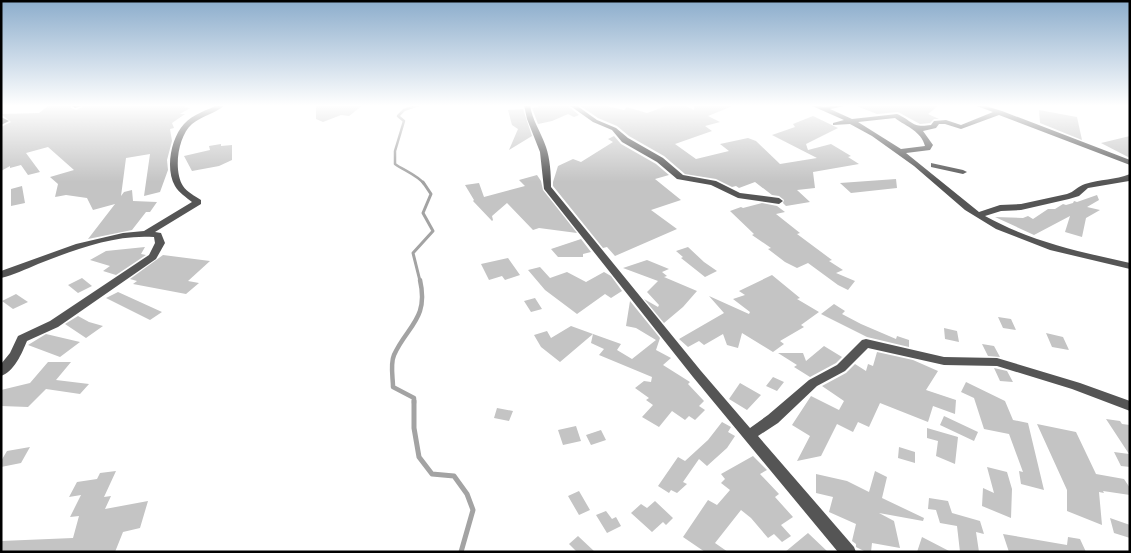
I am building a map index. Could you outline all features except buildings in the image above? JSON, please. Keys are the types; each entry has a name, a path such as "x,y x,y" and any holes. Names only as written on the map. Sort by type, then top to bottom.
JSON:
{"street":[{"path":"1,275 82,247 128,235 148,232 198,202 178,184 174,160 177,139 183,131"},
{"path":"535,131 541,142 547,170 547,188 696,374 848,552"},
{"path":"616,131 625,140 660,160 680,177 713,183 738,195 779,201"},
{"path":"866,131 919,167 962,205 1012,234 1036,243 1130,266"},
{"path":"899,152 922,149 929,145 920,131"},
{"path":"1049,131 1130,162"},
{"path":"919,167 938,163 963,172"},
{"path":"978,215 1000,208 1028,205 1070,196 1076,194 1085,186 1126,179 1130,176"},
{"path":"1,372 15,355 22,339 54,324 153,257 160,243 158,235 148,232"},
{"path":"750,436 773,419 813,383 841,368 866,343 944,361 997,362 1076,386 1130,406"}],"waterway":[{"path":"401,131 395,151 395,164 424,184"},
{"path":"420,281 413,253 433,231 423,213 431,194 423,182"},
{"path":"420,280 422,304 415,321 394,355 392,367 393,387 414,398 414,428 419,457 432,474 454,476 467,494 473,510 461,552"}]}
